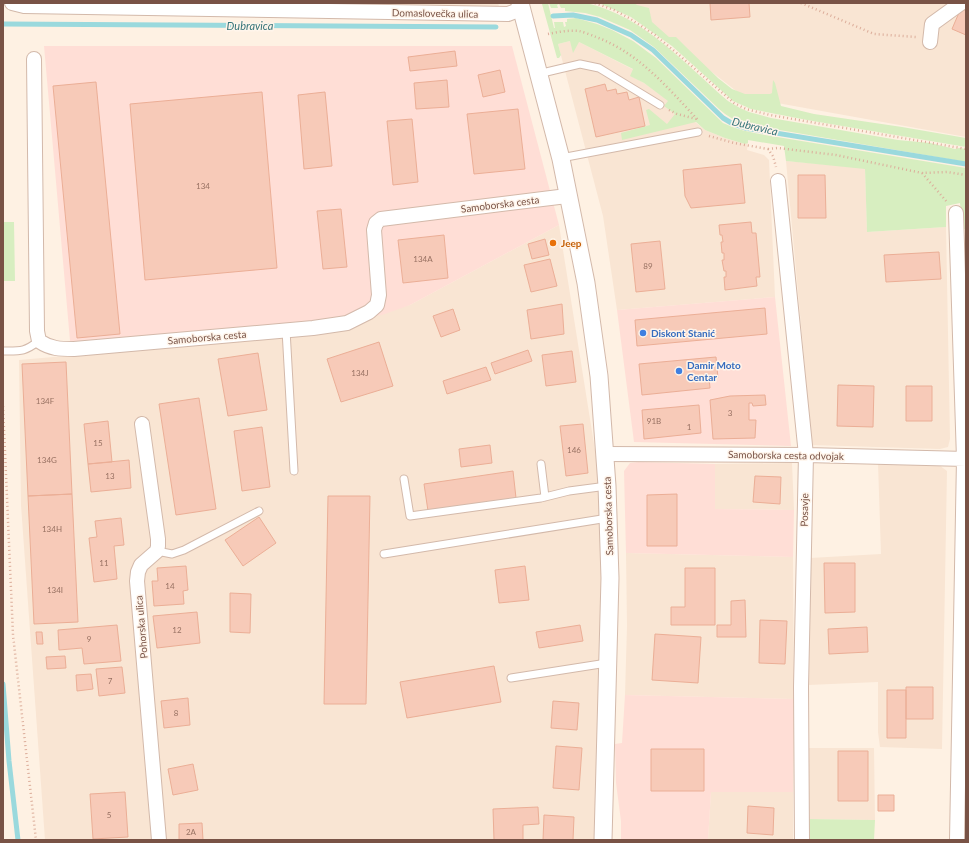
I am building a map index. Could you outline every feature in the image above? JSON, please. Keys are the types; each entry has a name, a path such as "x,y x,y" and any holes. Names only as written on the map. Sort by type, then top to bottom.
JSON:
{"street":[{"name":"Domaslovečka ulica","path":"12,3 24,6 508,14 523,5"},
{"path":"931,40 932,24 961,3"},
{"name":"Samoborska cesta","path":"523,5 538,74 561,158 567,196 586,283 599,376 607,486 610,578 603,840"},
{"path":"34,59 37,330 39,341"},
{"name":"Posavje","path":"778,181 806,455 801,687 802,840"},
{"name":"Samoborska cesta","path":"39,341 58,349 74,349 313,328 347,323 369,312 377,305 379,295 374,230 376,223 381,219 567,196"},
{"path":"956,213 965,459 957,840"},
{"path":"142,424 158,539 157,551"},
{"name":"Samoborska cesta odvojak","path":"605,454 806,455 965,459"},
{"name":"Pohorska ulica","path":"157,551 141,565 138,572 137,581 159,840"}],"lane":[{"path":"538,74 580,64 599,68 660,105"},
{"path":"561,158 698,132"},
{"path":"286,330 294,471"},
{"path":"3,351 22,351 39,341"},
{"path":"541,464 545,497"},
{"path":"404,479 410,516 541,498 569,491 607,486"},
{"path":"157,551 172,554 184,550 259,511"},
{"path":"384,554 608,518"},
{"path":"511,678 608,663"}],"path":[{"path":"595,3 614,10 629,18 655,35 734,103 746,109 770,115 966,149"},
{"path":"801,3 874,34 931,40"},
{"path":"548,34 567,31 580,31 610,42 630,54 656,76 702,123"},
{"path":"660,105 677,114 698,120"},
{"path":"698,132 734,143 768,149 778,148 836,155 922,173 947,172 966,175"},
{"path":"768,149 776,164 778,181"},
{"path":"922,173 956,213"},
{"path":"3,406 13,635 36,840"}],"shaded area":[{"path":"320,3 498,3 500,9"},
{"path":"623,3 966,3 966,137 744,97"},
{"path":"570,41 579,42 634,70 631,76 644,83 669,101 705,130 725,138 745,144 748,143 747,150 764,155 769,160 775,297 617,310 603,216 558,44"},
{"path":"44,46 512,46 559,225 410,305 382,315 71,352"},
{"path":"786,161 865,168 867,232 946,227 950,439 948,447 940,449 812,445"},
{"path":"559,225 598,469 603,583 594,840 45,840 21,505 19,360 88,354 410,305"},
{"path":"775,297 791,446 634,442 617,310"},
{"path":"630,463 715,464 715,509 794,510 793,557 626,553 624,471"},
{"path":"792,463 794,510 715,509 715,464"},
{"path":"878,463 939,465 947,471 942,749 880,747 878,732 878,682 808,685 810,558 881,554"},
{"path":"626,553 793,557 794,699 625,695 627,626"},
{"path":"625,695 794,699 793,792 711,792 708,840 621,840 621,821 616,783 615,744 622,743"},
{"path":"807,748 874,748 875,820 807,819"},
{"path":"711,792 793,792 793,840 708,840"}],"green space":[{"path":"582,2 607,9 627,19 663,43 728,101 749,112 771,118 898,140 930,143 955,149 966,149 966,162 741,123 722,112 654,47 630,30 600,17 585,13 565,11 565,8 561,8 559,4 557,5 558,8 551,8 549,3"},
{"path":"548,3 554,28 554,22 563,22 564,27 566,26 565,22 567,22 567,19 576,18 612,30 633,41 656,58 723,123 728,125 765,135 966,168 966,229 962,229 960,203 946,206 946,227 867,232 865,169 786,161 784,146 748,140 748,143 745,144 705,130 696,122 622,140 621,133 650,125 646,110 649,109 667,124 675,114 664,106 668,101 644,83 630,76 633,69 579,42 573,53 570,41 558,44 561,55 557,58 542,4"},
{"path":"599,3 634,3 649,8 652,22 669,37 676,37 718,78 732,89 745,94 770,94 772,93 773,80 781,106 814,114 966,138 966,147 751,109 733,101 672,46 631,17"},
{"path":"3,222 14,222 15,281 3,281"},
{"path":"807,819 875,820 874,840 808,840"}],"building":[{"path":"710,3 749,3 750,17 711,20"},
{"path":"961,8 966,11 966,35 952,29"},
{"path":"455,51 457,66 410,71 408,57"},
{"path":"500,70 505,92 483,97 478,75"},
{"path":"447,80 449,107 416,109 414,83"},
{"path":"96,82 120,334 77,338 53,86"},
{"path":"605,84 607,91 616,89 617,94 627,92 629,100 639,97 645,126 596,137 585,89"},
{"path":"262,92 277,268 145,280 130,104"},
{"path":"325,92 332,166 304,169 298,95"},
{"path":"518,109 525,169 474,174 467,114"},
{"path":"412,119 418,182 393,185 387,121"},
{"path":"741,164 745,203 691,208 685,196 683,170"},
{"path":"798,175 825,175 826,218 798,218"},
{"path":"341,209 347,267 323,269 317,211"},
{"path":"751,222 752,233 756,233 760,277 756,277 757,286 725,290 724,277 726,277 726,271 724,271 722,260 724,260 724,253 722,253 721,242 723,242 722,235 720,235 719,225"},
{"path":"444,235 448,278 403,283 398,240"},
{"path":"545,239 549,255 532,259 528,244"},
{"path":"660,241 665,289 636,292 631,244"},
{"path":"939,252 941,279 886,282 884,255"},
{"path":"550,259 557,286 531,292 524,265"},
{"path":"562,304 564,334 531,339 527,310"},
{"path":"765,308 767,334 637,346 635,320"},
{"path":"453,309 460,330 441,337 433,316"},
{"path":"379,342 393,386 341,402 327,359"},
{"path":"528,350 532,361 495,374 491,363"},
{"path":"572,351 576,382 546,386 542,355"},
{"path":"258,353 267,410 228,416 218,359"},
{"name":"Damir Moto Centar","path":"716,357 718,378 709,378 710,388 642,395 639,364"},
{"path":"66,362 72,494 28,496 22,364"},
{"path":"486,367 491,380 447,394 443,381"},
{"path":"838,385 874,386 873,427 837,426"},
{"path":"906,386 932,386 932,421 906,421"},
{"path":"765,395 766,405 753,406 752,403 749,403 749,420 756,420 755,438 713,439 710,400 730,396"},
{"path":"199,398 216,509 176,515 159,404"},
{"path":"699,405 701,433 644,439 642,410"},
{"path":"108,421 112,462 88,464 84,424"},
{"path":"583,424 588,473 566,476 560,426"},
{"path":"262,427 270,487 242,491 234,431"},
{"path":"490,445 492,463 461,467 459,449"},
{"path":"129,460 131,488 91,492 88,464"},
{"path":"513,471 516,498 428,511 424,484"},
{"path":"755,476 781,477 780,504 753,502"},
{"path":"72,494 78,622 34,624 28,496"},
{"path":"677,494 677,546 647,546 647,495"},
{"path":"328,496 370,496 366,704 324,704"},
{"path":"259,517 276,543 243,566 225,540"},
{"path":"121,518 124,545 114,546 117,579 94,582 89,538 97,537 95,521"},
{"path":"824,563 855,563 855,612 825,613"},
{"path":"186,566 188,590 183,591 184,604 154,606 152,581 158,581 157,568"},
{"path":"525,566 529,600 499,603 495,570"},
{"path":"685,568 715,568 715,625 671,625 671,607 685,607"},
{"path":"230,593 251,594 250,633 230,632"},
{"path":"745,600 746,637 717,637 717,625 731,625 731,601"},
{"path":"197,612 200,643 157,648 153,616"},
{"path":"760,620 787,621 785,664 759,663"},
{"path":"117,625 121,661 84,664 82,648 59,650 58,630"},
{"path":"580,625 583,641 539,648 536,632"},
{"path":"867,627 868,652 829,654 828,629"},
{"path":"36,632 42,632 43,644 37,644"},
{"path":"655,634 701,637 698,683 652,680"},
{"path":"65,656 66,668 47,669 46,657"},
{"path":"494,666 501,702 407,718 400,682"},
{"path":"122,667 125,693 99,696 96,669"},
{"path":"91,674 93,689 77,691 76,675"},
{"path":"906,687 933,687 933,719 906,719"},
{"path":"887,690 906,690 906,738 887,738"},
{"path":"188,698 190,725 164,728 161,701"},
{"path":"553,701 579,703 577,730 551,728"},
{"path":"556,746 582,748 579,790 553,788"},
{"path":"651,749 704,749 704,791 651,791"},
{"path":"838,751 868,751 868,801 838,801"},
{"path":"193,764 198,790 173,795 168,769"},
{"path":"125,792 128,837 93,839 90,794"},
{"path":"878,795 894,795 894,811 878,811"},
{"path":"748,806 774,808 773,835 747,833"},
{"path":"538,807 539,824 523,825 523,840 494,840 493,809"},
{"path":"544,815 574,817 573,840 543,840"},
{"path":"202,823 203,840 179,840 179,824"}],"waterway":[{"name":"Dubravica","path":"553,16 573,15 597,20 631,35 653,50 723,118 733,124 745,128 966,164"},
{"name":"Dubravica","path":"3,24 496,27"},
{"name":"Dubravica","path":"3,684 9,761 18,840"}],"place":[{"name":"Jeep","path":"553,243"},
{"name":"Diskont Stanić","path":"643,333"},
{"name":"Damir Moto Centar","path":"679,371"}]}
